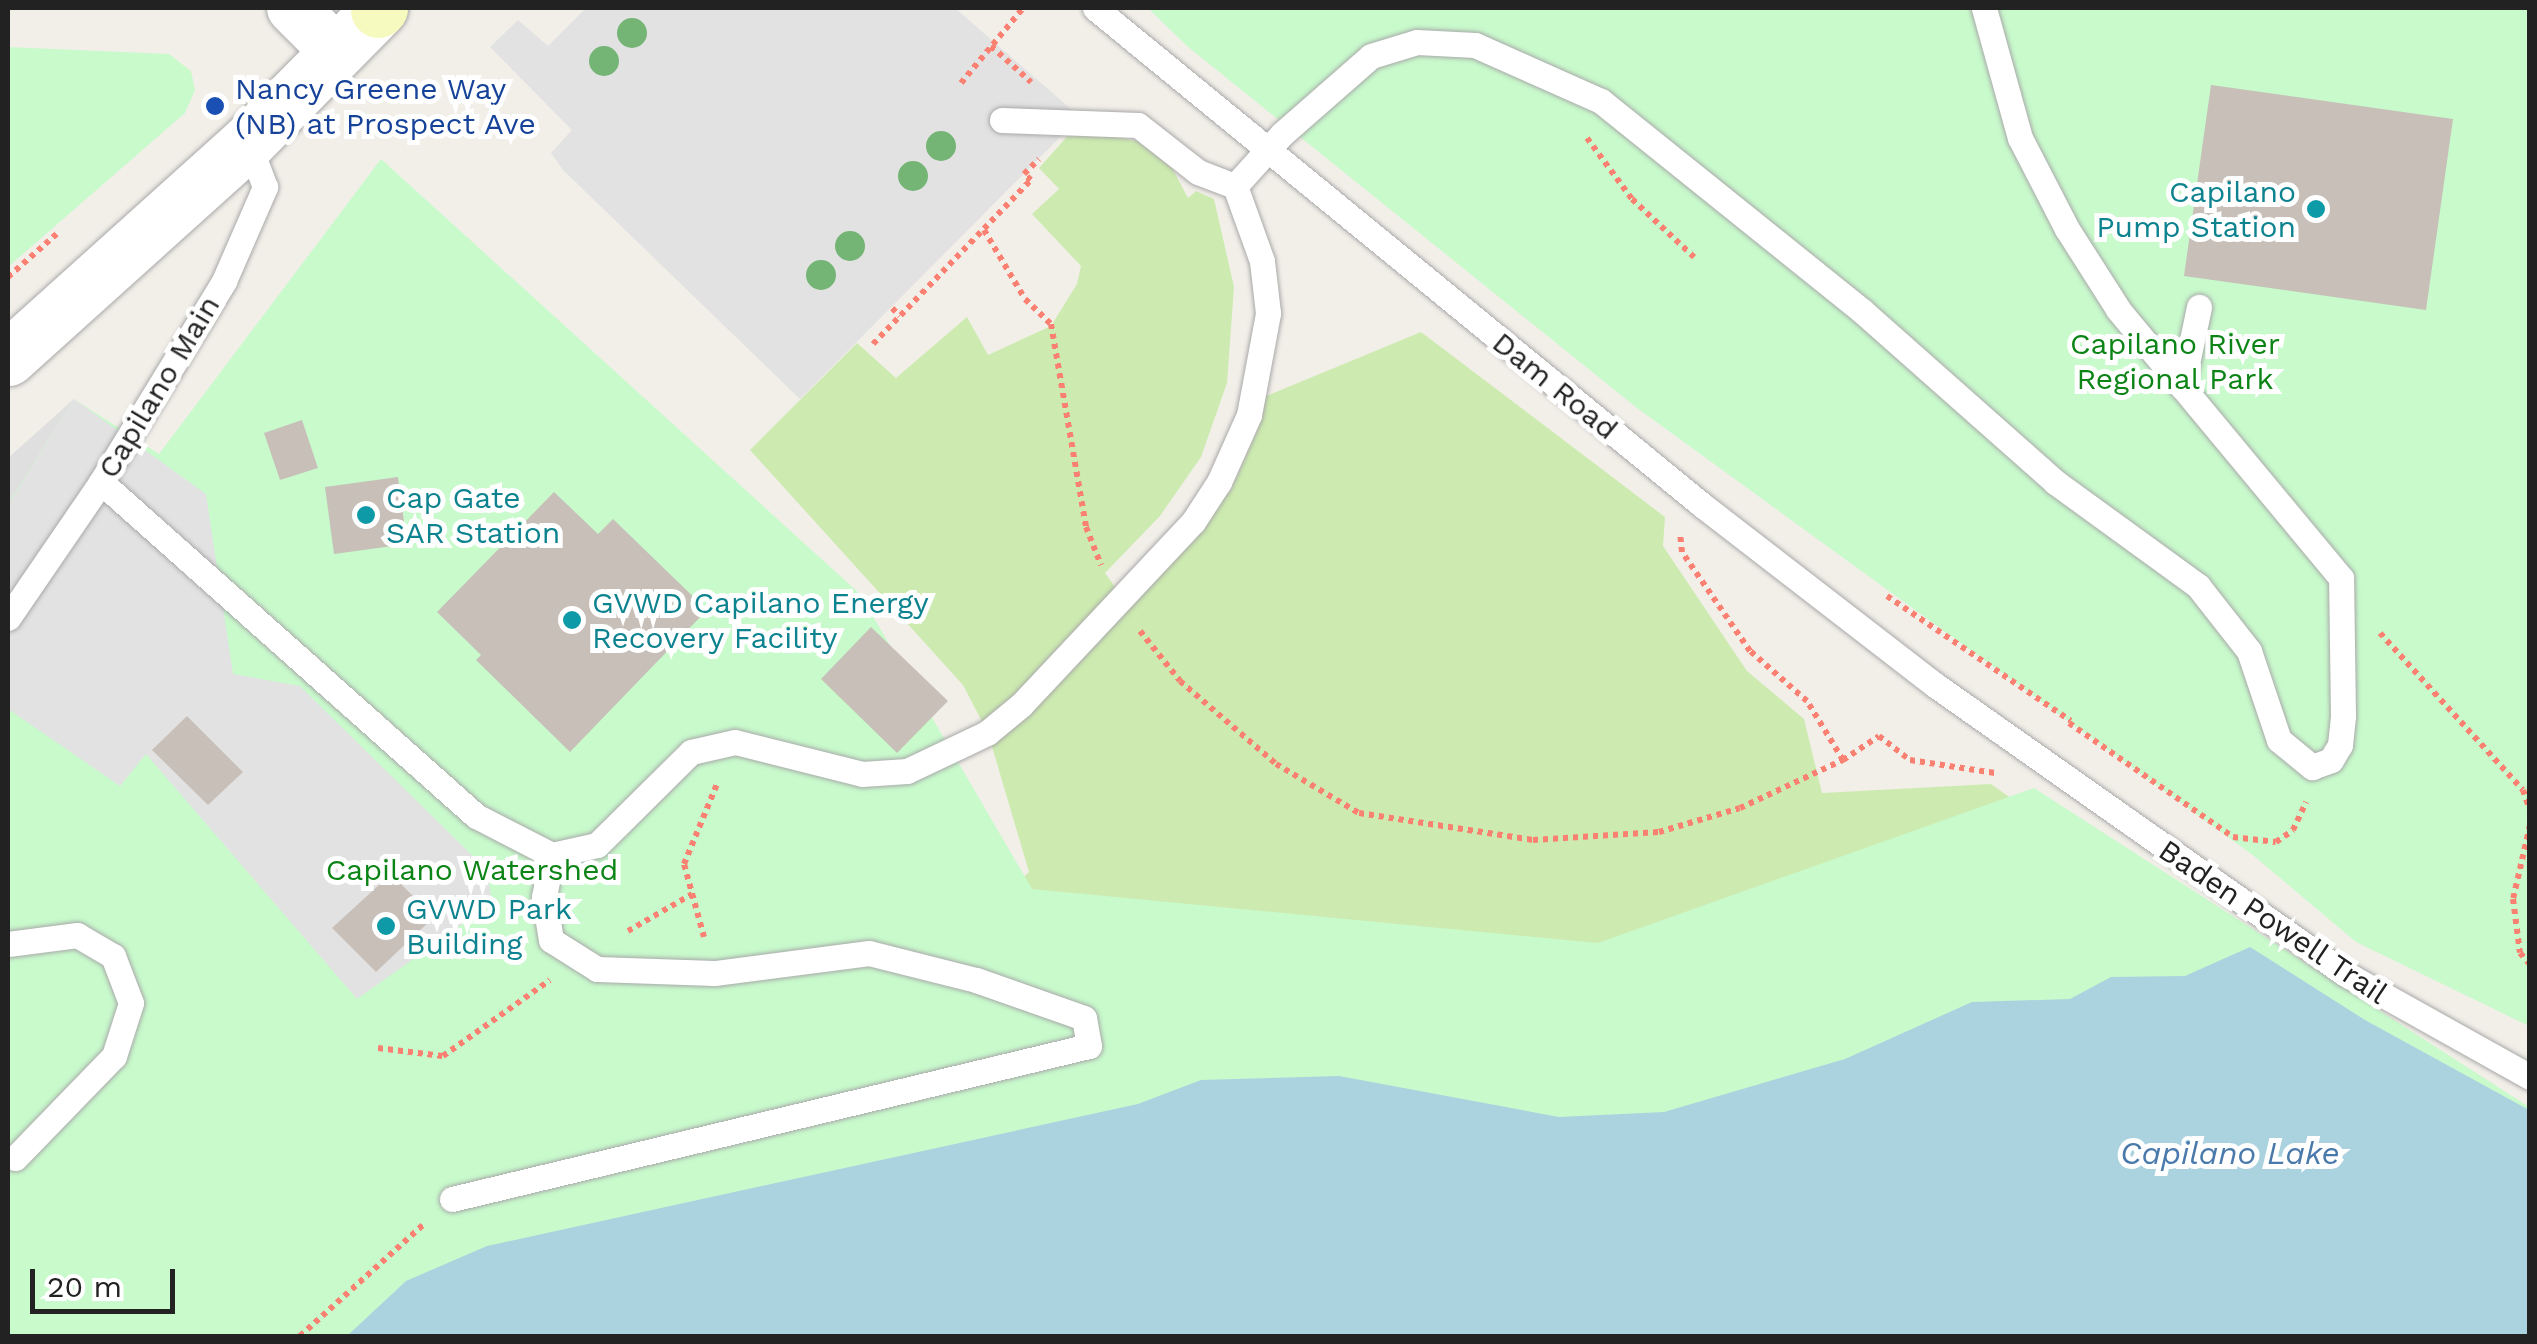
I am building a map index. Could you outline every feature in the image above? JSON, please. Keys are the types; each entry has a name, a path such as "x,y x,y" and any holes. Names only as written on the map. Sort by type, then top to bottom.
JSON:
{"street":[{"path":"294,8 338,52"},
{"path":"8,358 248,142 379,9"}],"lane":[{"name":"Dam Road","path":"1095,8 1702,505 2026,751"},
{"path":"1235,186 1370,56 1418,42 1475,45 1602,101 1862,311 2055,482 2198,586 2249,652 2278,740 2312,767 2330,760 2340,745 2346,666 2340,578 2118,309 2042,184 2006,99 1984,8"},
{"path":"101,482 476,816 552,856 597,845 691,752 735,742 862,774 906,771 988,733 1193,522 1249,415 1268,313 1262,260 1235,186 1198,172 1138,125 1002,120"},
{"name":"Capilano Main","path":"8,618 101,482 224,281 265,187 248,142"},
{"path":"2182,387 2200,307"},
{"name":"Baden Powell Trail","path":"2026,751 2344,973 2530,1077"},
{"path":"452,1199 1089,1046 1084,1018 976,980 869,953 714,972 597,969 576,960 551,940 544,897 552,856"},
{"path":"8,944 76,935 113,956 131,1003 114,1056 14,1158"}],"path":[{"path":"961,82 1023,8"},
{"path":"1602,101 1585,132 1591,151 1694,256"},
{"path":"873,344 1031,180"},
{"path":"984,230 1024,299 1051,324 1086,527 1117,602 1180,682 1276,764 1334,802 1418,826 1533,840 1659,832 1740,808 1844,760 1879,736 1910,760 1953,772 2004,773 2026,751"},
{"path":"8,277 60,231"},
{"path":"892,308 900,316"},
{"path":"1702,505 1680,535 1682,552 1750,651 1823,719 1844,760"},
{"path":"2340,578 2423,687 2523,790 2530,810"},
{"path":"2085,731 2233,837 2256,842 2276,842 2293,830 2312,767"},
{"path":"714,972 684,864 735,742"},
{"path":"2530,825 2513,899 2520,953 2530,964"},
{"path":"378,1048 443,1056 576,960 692,894"},
{"path":"300,1336 452,1199"}],"shaded area":[{"path":"586,8 955,8 1080,117 800,399 563,170 551,153 572,130 490,47 518,20 548,46"},
{"path":"74,399 8,505 8,458"},
{"path":"74,399 206,494 233,674 300,686 487,870 492,903 357,999 146,754 120,786 8,709 8,505"}],"green space":[{"name":"Capilano River Regional Park","path":"1148,8 2529,8 2529,1026 2356,942 2254,856 1637,408 1187,46"},
{"path":"8,47 169,54 191,71 195,90 185,113 8,267"},
{"path":"1073,130 1137,141 1172,168 1188,198 1196,191 1214,199 1234,287 1227,383 1201,457 1160,516 1105,573 1130,608 1231,490 1258,429 1264,397 1421,332 1665,517 1663,546 1747,671 1804,719 1822,793 1991,784 2084,850 1966,964 970,928 1029,872 988,733 963,685 750,450 857,343 896,378 967,317 988,355 1051,326 1077,284 1081,266 1032,214 1059,189 1039,168"},
{"name":"Capilano Watershed","path":"381,159 860,594 1032,889 1598,943 2034,788 2529,1107 2529,1336 8,1336 8,504 74,399 159,454"}],"water":[{"name":"Capilano Lake","path":"2250,947 2365,1020 2529,1110 2529,1336 347,1336 406,1281 487,1246 1138,1104 1201,1080 1339,1076 1559,1117 1664,1112 1845,1059 1972,1002 2070,999 2111,977 2185,976"}],"building":[{"name":"Capilano Pump Station","path":"2211,85 2453,119 2426,310 2184,276"},
{"name":"Cap Gate SAR Station","path":"302,420 318,468 280,480 264,433"},
{"name":"Cap Gate SAR Station","path":"398,477 407,544 334,554 325,487"},
{"name":"GVWD Capilano Energy Recovery Facility","path":"554,492 598,534 613,519 707,610 570,752 476,660 481,655 437,612"},
{"path":"871,627 948,701 897,753 821,679"},
{"path":"187,716 243,772 208,805 152,750"},
{"name":"GVWD Park Building","path":"391,874 434,917 376,972 332,928"}],"place":[{"name":"Nancy Greene Way (NB) at Prospect Ave","path":"215,106"},
{"name":"Capilano Pump Station","path":"2316,209"},
{"name":"Cap Gate SAR Station","path":"366,515"},
{"name":"GVWD Capilano Energy Recovery Facility","path":"572,620"},
{"name":"GVWD Park Building","path":"386,926"}]}
